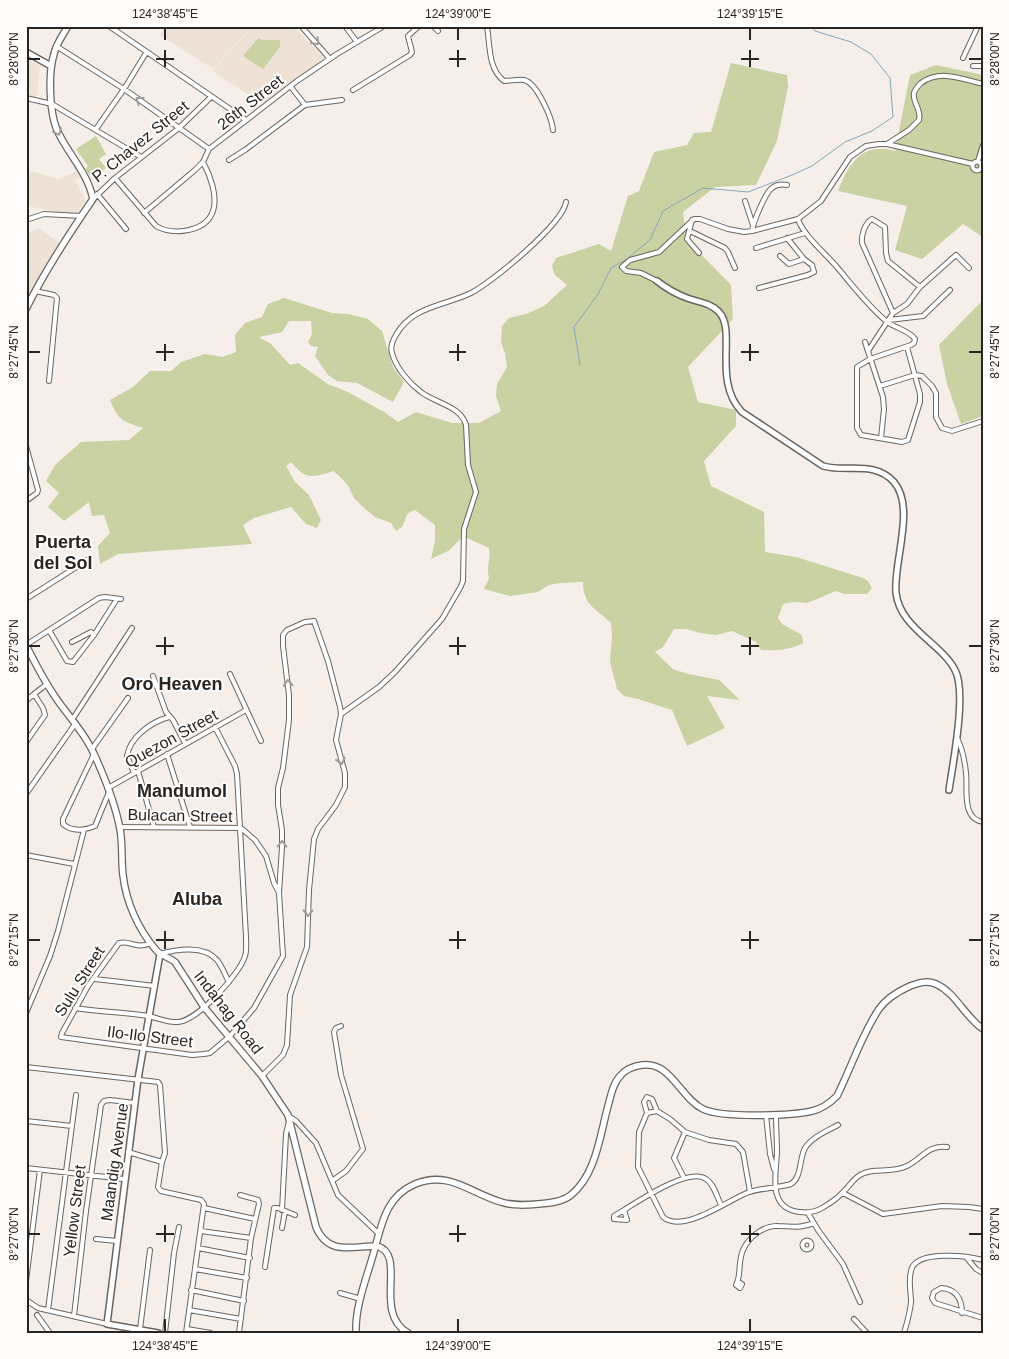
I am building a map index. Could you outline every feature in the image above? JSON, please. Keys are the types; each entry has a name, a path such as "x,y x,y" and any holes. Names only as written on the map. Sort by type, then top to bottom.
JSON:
{"main road":[{"path":"68,26 56,46 51,66 54,120 58,133 87,179 95,196"},
{"name":"P. Chavez Street","path":"26,309 59,249 95,196"},
{"name":"Indahag Road","path":"26,645 47,684 93,752 108,790 119,827 123,873 128,902 133,913 151,943 160,954 175,962 204,1007 262,1076 290,1117 306,1191 316,1227 322,1239 334,1246 376,1246"},
{"path":"356,1333 361,1299 378,1233 385,1214 394,1199 412,1186 431,1179 456,1183 502,1202 518,1205 555,1202 571,1195 588,1174 615,1083 625,1072 635,1067 650,1065 666,1071 685,1095 705,1110 727,1115 812,1112 832,1101 840,1089 879,1009 891,997 920,982 932,982 942,988 983,1029"},
{"path":"376,1246 385,1251 390,1264 393,1317 398,1326 408,1333"}],"street":[{"path":"109,26 246,120"},
{"path":"301,26 330,58"},
{"path":"344,26 358,42"},
{"name":"26th Street","path":"144,213 203,162 209,149 246,120 330,58 384,26"},
{"path":"353,90 410,54 412,52 408,36 419,26"},
{"path":"434,26 438,31"},
{"path":"487,26 491,60 499,77 504,81 524,80 531,84 538,93 551,119 553,130"},
{"path":"963,58 978,26"},
{"path":"56,46 124,89 209,149"},
{"path":"26,52 51,66"},
{"path":"96,129 146,53"},
{"path":"973,66 983,66"},
{"path":"887,144 909,130 919,120 920,110 914,92 925,81 941,75 983,84"},
{"path":"291,87 305,105"},
{"name":"P. Chavez Street","path":"95,196 179,128 211,97"},
{"path":"26,98 52,104 141,157"},
{"path":"229,160 305,105 342,100"},
{"path":"949,790 957,738 960,686 956,671 948,660 906,618 897,600 896,571 904,516 899,489 886,475 876,470 866,468 838,469 823,466 742,412 733,401 728,386 725,331 721,314 713,306 675,293 641,273 626,270 622,267 630,260 659,252 692,220 700,218 735,231 752,232 798,219 820,201 850,157 866,146 887,144 973,164 978,161 983,145"},
{"path":"973,164 973,167 977,170 981,168 982,166 978,161"},
{"path":"115,178 156,226 165,231 183,231 204,223 213,212 214,201 210,180 203,162"},
{"path":"752,232 753,225 770,190 780,184 788,185"},
{"path":"95,196 126,229"},
{"path":"745,201 753,225"},
{"path":"341,714 388,680 450,607 463,581 464,529 476,492 468,465 464,419 450,407 421,393 406,378 392,355 393,340 401,327 414,314 463,297 486,283 544,234 560,216 566,202"},
{"path":"26,218 44,214 81,216"},
{"path":"798,219 805,233 815,242 868,304 888,321 914,336 914,343 907,347 860,363 856,369 857,428 861,435 902,442 908,440 920,402 919,388 907,347"},
{"path":"893,313 862,243 863,233 869,221 872,219 876,220 885,227 886,256 888,261 920,287"},
{"path":"692,220 687,239 699,253"},
{"path":"690,231 725,248 735,268"},
{"path":"756,248 805,233"},
{"path":"760,288 814,272 814,267 804,259 787,238"},
{"path":"868,350 893,313 907,304 920,287 956,255 969,268"},
{"path":"780,256 789,264 804,259"},
{"path":"888,321 923,316 950,290"},
{"path":"35,291 54,294 57,298 49,381"},
{"path":"865,342 880,386 884,406 881,438"},
{"path":"880,386 915,375 922,376 935,389 937,396 936,417 942,428 952,431 983,420"},
{"path":"26,446 38,490 37,493 26,501"},
{"path":"26,599 89,559"},
{"path":"26,645 49,630 99,598 119,599 73,662 67,661 49,630"},
{"path":"262,1076 283,1055 287,1045 290,995 307,947 309,890 314,839 318,829 336,805 345,787 345,773 336,740 341,714 328,661 314,621 305,622 287,630 283,635 282,646 289,694 289,720 278,794 282,830 279,893"},
{"path":"26,794 74,722 132,628"},
{"path":"72,642 89,632 94,635"},
{"path":"230,674 261,741"},
{"path":"153,676 169,717 173,720 186,744"},
{"path":"26,701 47,684"},
{"path":"26,742 45,715 34,694"},
{"path":"108,790 97,824 84,830 65,827 62,822 93,752 128,698"},
{"name":"Quezon Street","path":"108,790 167,754 246,710"},
{"path":"154,828 136,772 127,756 132,744 143,730 169,717"},
{"path":"75,1008 148,1016 171,1022 183,1021 192,1018 229,982 242,962 246,947 237,770 215,727"},
{"path":"957,738 966,773 968,807 973,818 983,822"},
{"path":"167,754 190,828"},
{"name":"Bulacan Street","path":"119,827 240,828"},
{"path":"240,828 255,840 266,856 279,893"},
{"path":"26,1013 52,948 84,830"},
{"path":"26,855 74,864"},
{"name":"Ilo-Ilo Street","path":"61,1037 192,1054 204,1054 214,1050 230,1036 254,1008 283,956 279,893"},
{"name":"Sulu Street","path":"61,1037 75,1008 119,943 125,942 142,946 151,943"},
{"path":"160,954 176,949 208,954 216,959 229,982"},
{"name":"Maandig Avenue","path":"107,1324 142,1048 160,954"},
{"path":"95,978 155,986"},
{"path":"332,1181 346,1171 363,1149 340,1067 334,1032 336,1028 341,1026"},
{"path":"26,1067 138,1079 157,1082 160,1085 165,1154 158,1187 161,1191 201,1200 204,1204 187,1331 208,1332"},
{"path":"48,1310 76,1095"},
{"path":"750,1192 740,1148 732,1143 713,1141 685,1132 670,1118 657,1111 652,1099 646,1097 644,1102 647,1113 639,1132 638,1162 640,1171 663,1217 668,1221 696,1218 710,1213 750,1192 776,1186 785,1186 795,1182 807,1145 838,1125"},
{"name":"Yellow Street","path":"74,1316 102,1102 107,1100 135,1103"},
{"path":"647,1113 657,1111"},
{"path":"774,1172 777,1146 776,1114"},
{"path":"766,1115 770,1157 778,1197 786,1208 796,1212 819,1210 843,1192 854,1179 864,1172 899,1170 933,1148 947,1147"},
{"path":"282,1228 286,1134 290,1117 316,1143 340,1198 378,1233"},
{"path":"26,1120 72,1126"},
{"path":"684,1178 674,1158 685,1132"},
{"path":"768,1134 776,1134"},
{"path":"769,1146 777,1146"},
{"path":"128,1152 162,1162"},
{"path":"26,1168 124,1179"},
{"path":"26,1281 40,1170"},
{"path":"624,1210 651,1193 684,1178 700,1176 711,1184 721,1206"},
{"path":"843,1192 883,1214 942,1206 983,1209"},
{"path":"239,1333 258,1202 240,1195"},
{"path":"204,1208 255,1219"},
{"path":"265,1268 274,1209 277,1208 295,1215"},
{"path":"808,1212 813,1223 842,1264 860,1302"},
{"path":"738,1282 740,1258 744,1247 760,1231 769,1227 793,1228 813,1223"},
{"path":"165,1333 174,1253 179,1227"},
{"path":"201,1231 252,1238"},
{"path":"811,1243 821,1235"},
{"path":"96,1239 117,1241"},
{"path":"198,1248 250,1258"},
{"path":"140,1329 150,1250"},
{"path":"904,1333 911,1304 910,1272 914,1266 922,1259 931,1257 966,1257 983,1260"},
{"path":"966,1257 976,1269 983,1273"},
{"path":"195,1269 247,1278"},
{"path":"962,1312 960,1299 953,1291 942,1288 934,1292 932,1298 935,1303 962,1312 983,1318"},
{"path":"192,1290 244,1301"},
{"path":"340,1293 361,1299"},
{"path":"26,1300 31,1305 48,1310 107,1324 158,1333"},
{"path":"189,1310 241,1319"},
{"path":"37,1315 50,1333"},
{"path":"854,1319 867,1333"}],"shaded area":[{"path":"166,26 252,26 213,69 160,35"},
{"path":"253,26 294,26 325,59 264,105 212,71"},
{"path":"26,58 40,66 37,99 26,96"},
{"path":"26,170 59,179 77,171 80,177 75,181 86,200 77,215 26,206"},
{"path":"39,228 61,244 29,294 26,292 26,234"}],"green space":[{"path":"258,38 262,40 280,40 280,47 263,69 243,56"},
{"path":"731,63 787,75 788,87 777,141 756,185 715,187 683,212 687,240 731,285 733,319 688,367 698,402 736,410 736,426 704,461 711,486 764,512 765,552 796,557 863,578 868,581 872,588 867,594 845,594 836,591 807,603 794,602 783,604 778,618 782,624 802,635 803,643 788,649 761,650 756,642 732,631 716,635 686,629 674,629 663,647 655,652 673,669 719,680 740,700 707,696 725,728 687,746 672,710 624,696 617,689 610,662 611,623 588,602 583,582 549,585 538,592 510,596 484,589 489,578 489,548 467,538 462,538 448,551 431,559 435,541 435,525 415,510 408,513 402,527 396,531 391,523 375,517 362,506 354,498 348,485 334,471 310,476 301,472 291,462 286,466 295,482 309,495 321,520 317,528 306,524 291,507 254,518 243,525 252,544 118,554 100,564 98,546 110,533 104,515 92,516 89,502 64,521 48,507 59,493 46,481 55,465 81,442 129,440 143,428 122,420 116,413 110,400 133,387 150,371 171,371 181,362 205,354 223,357 236,352 235,335 245,323 262,317 268,304 284,298 332,313 348,314 368,319 382,331 393,367 404,382 393,402 357,383 337,381 328,375 315,356 318,347 311,346 308,342 312,334 311,321 289,321 282,332 259,337 271,344 290,365 298,363 328,384 348,392 398,422 416,412 452,423 479,423 501,411 496,396 497,384 507,367 501,342 502,326 509,318 526,314 544,306 567,285 555,275 552,266 556,258 599,244 611,251 628,196 639,191 654,152 687,145 694,133 711,132"},
{"path":"936,65 983,75 983,237 963,224 922,259 895,250 907,206 838,191 852,163 864,153 881,149 895,151 910,75"},
{"path":"96,136 106,154 99,159 106,168 92,178 85,169 88,166 76,149"},
{"path":"983,300 983,416 961,424 947,384 939,345"}],"waterway":[{"path":"580,365 574,327 598,294 611,268 627,259 650,240 663,211 703,188 748,192 792,175 812,166 845,142 872,131 893,117 890,78 871,54 851,42 815,31 812,26"}],"district":[{"name":"Puerta del Sol","path":"63,552"},
{"name":"Oro Heaven","path":"172,684"},
{"name":"Mandumol","path":"182,791"},
{"name":"Aluba","path":"197,899"}]}
